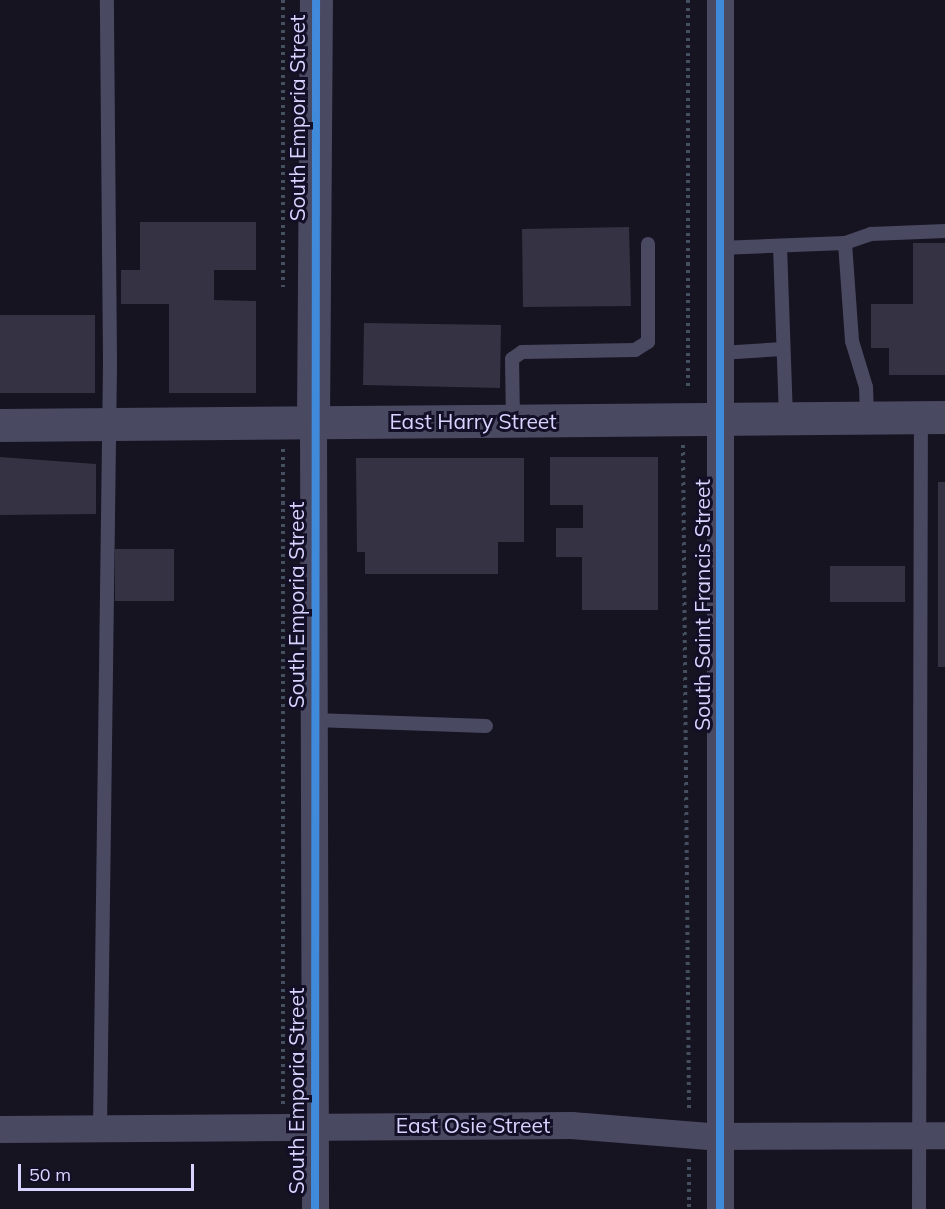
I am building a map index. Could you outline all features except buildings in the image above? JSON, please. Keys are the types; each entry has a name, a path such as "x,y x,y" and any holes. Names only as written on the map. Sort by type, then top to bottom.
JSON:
{"street":[{"name":"South Emporia Street","path":"315,1209 313,423 316,0"},
{"name":"South Saint Francis Street","path":"720,0 720,1209"},
{"name":"East Harry Street","path":"0,425 933,417"},
{"name":"East Osie Street","path":"0,1130 571,1125 721,1136 932,1135"}],"lane":[{"path":"100,1128 108,424 107,0"},
{"path":"720,248 845,243 872,234 945,231"},
{"path":"845,243 852,341 866,387 867,418"},
{"path":"513,421 512,359 522,352 635,350 648,342 648,244"},
{"path":"780,246 786,419"},
{"path":"720,353 783,349"},
{"path":"919,1209 932,1135 933,417"},
{"path":"314,720 486,726"}],"path":[{"path":"283,0 284,300"},
{"path":"688,0 688,390"},
{"path":"683,445 689,1209"},
{"path":"283,448 283,1104"}],"cycle path":[{"path":"315,1209 316,0"},
{"path":"720,0 720,1209"}]}
